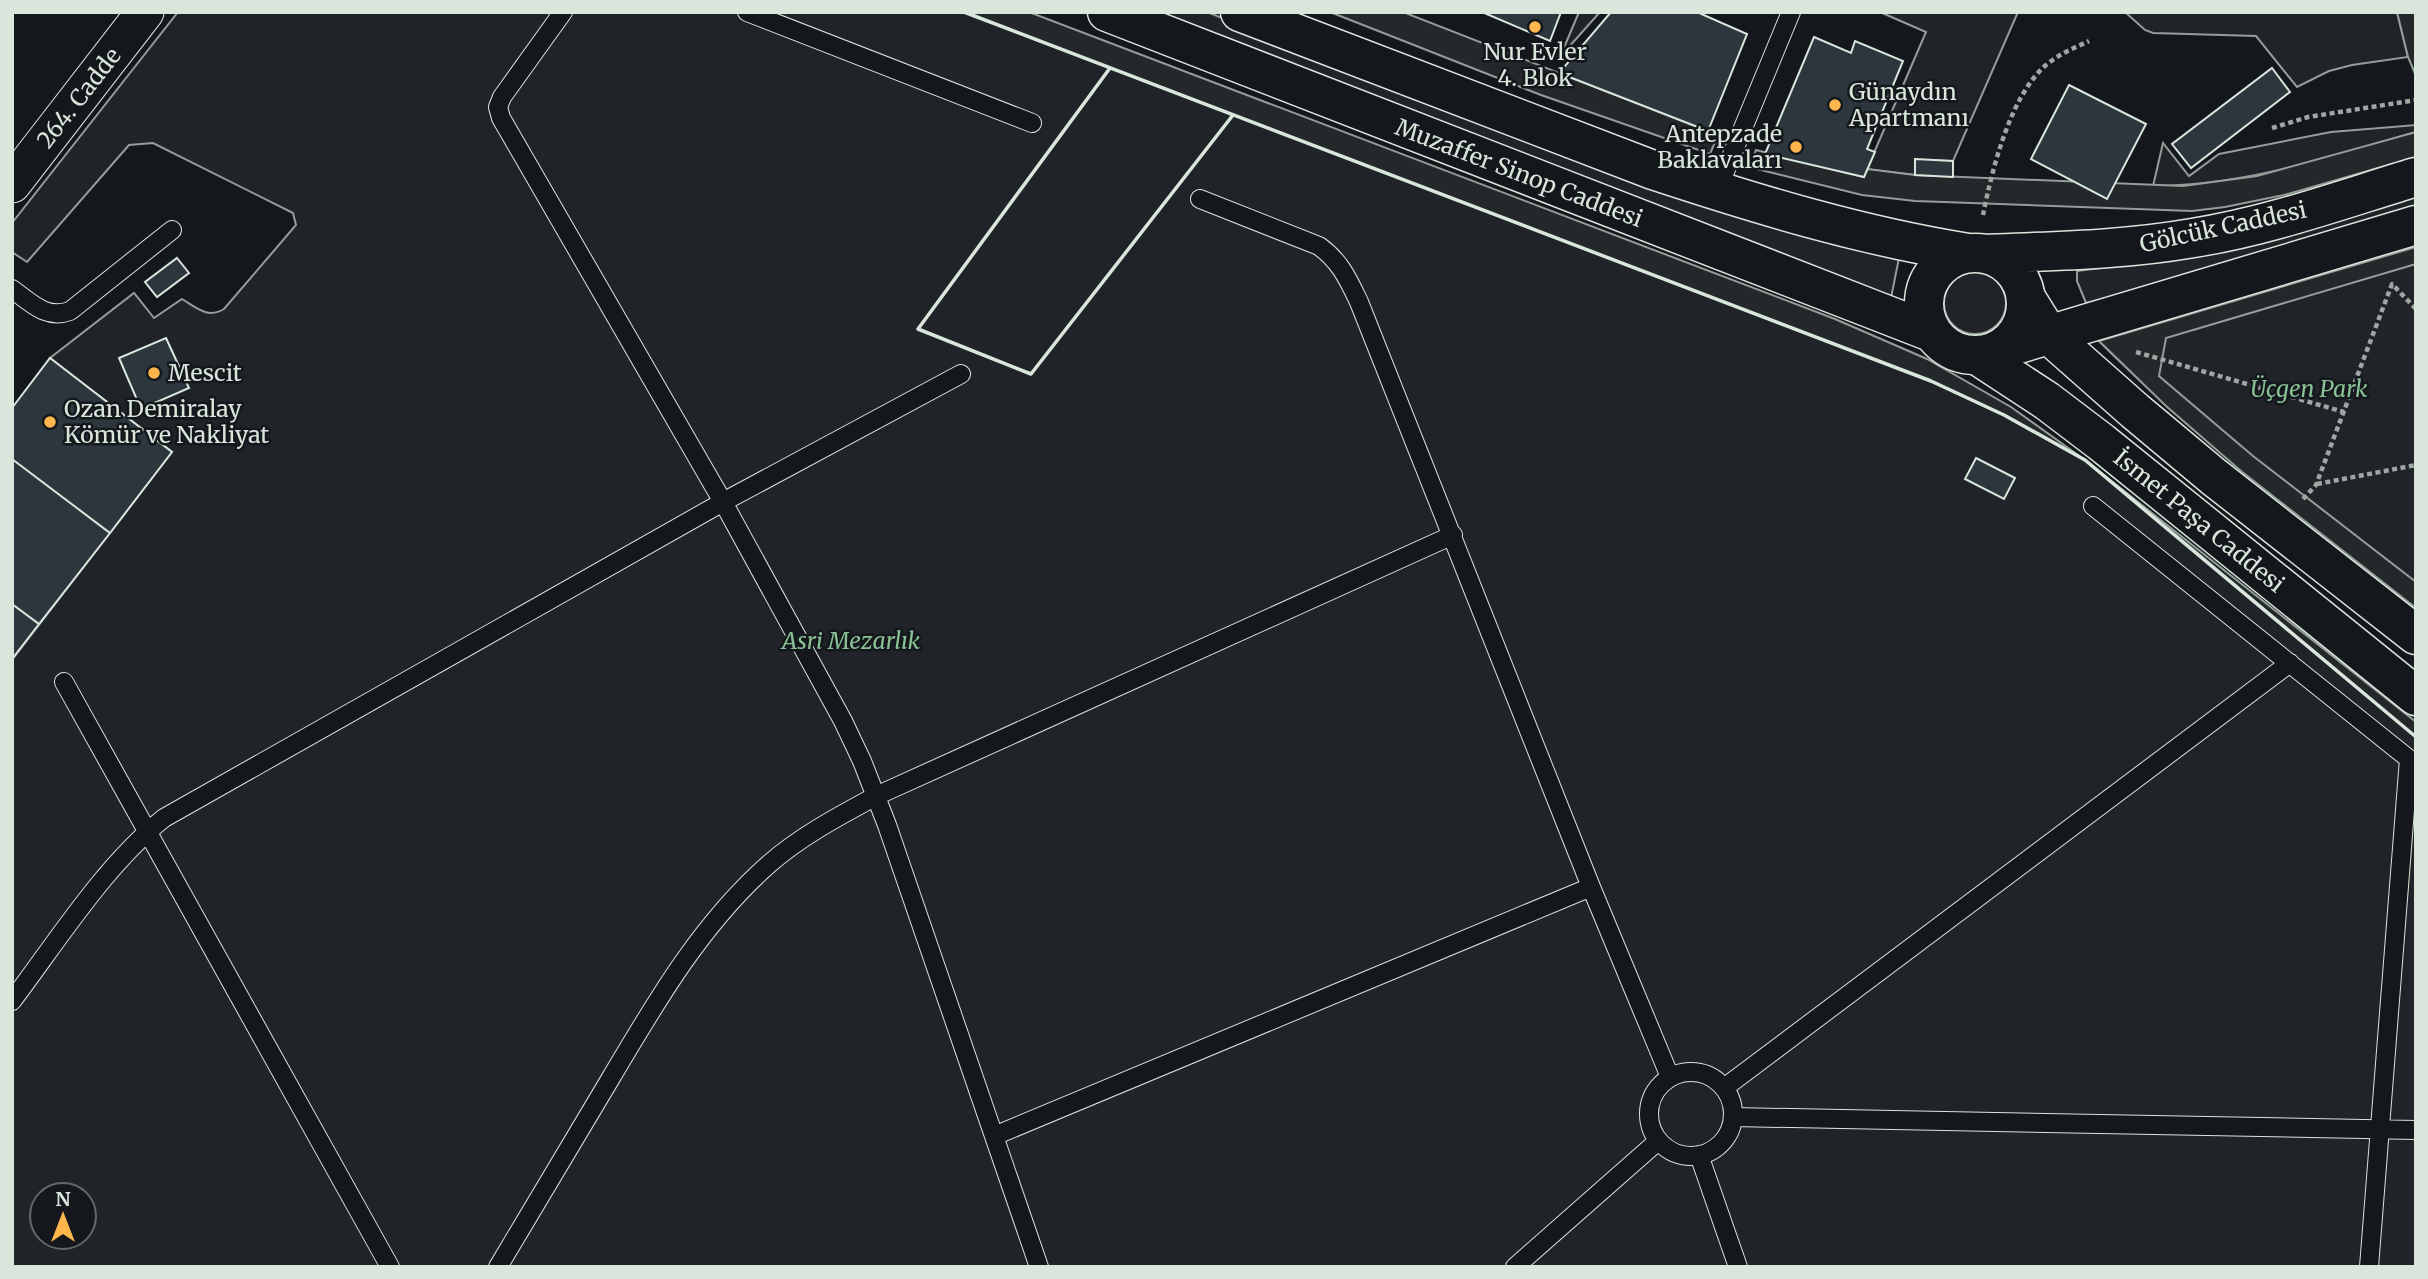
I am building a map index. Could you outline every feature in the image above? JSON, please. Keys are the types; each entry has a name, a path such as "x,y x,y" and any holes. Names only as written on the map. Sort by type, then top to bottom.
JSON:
{"main road":[{"name":"Muzaffer Sinop Caddesi","path":"1107,12 1931,332"},
{"path":"1258,15 1653,170 1717,191 1896,240 1976,254 2000,259 2021,283 2026,298 2025,314 2019,330 2010,342 1986,353 1959,353 1944,345 1931,332 1925,316 1924,298 1929,281 1940,267 1953,258 1976,254"},
{"name":"Gölcük Caddesi","path":"1976,254 2099,250 2196,238 2299,212 2416,177"},
{"name":"Gölcük Caddesi","path":"1986,353 2416,225"},
{"name":"İsmet Paşa Caddesi","path":"2026,298 2049,335 2135,411 2214,477 2416,635"},
{"name":"İsmet Paşa Caddesi","path":"1986,353 2101,442 2416,696"}],"street":[{"name":"264. Cadde","path":"18,165 145,12"}],"lane":[{"path":"563,12 502,97 498,107 501,118 723,502 843,721 877,796 1038,1267"},
{"path":"747,12 1032,123"},
{"path":"1717,191 1791,12"},
{"path":"1200,199 1304,239 1319,246 1338,262 1359,302 1591,887 1670,1077"},
{"path":"12,289 42,311 60,315 70,311 172,230"},
{"path":"12,1001 106,876 147,831 195,799 723,502 961,374"},
{"path":"2093,506 2412,762 2369,1267"},
{"path":"498,1267 641,1026 698,940 721,912 770,863 819,828 877,796 1453,535"},
{"path":"1724,1088 2290,663"},
{"path":"64,682 390,1267"},
{"path":"994,1136 1591,887"},
{"path":"1681,1073 1705,1074 1724,1088 1733,1117 1729,1131 1722,1142 1712,1150 1699,1155 1676,1154 1658,1141 1649,1119 1649,1106 1653,1094 1670,1077 1681,1073"},
{"path":"1733,1117 2416,1130"},
{"path":"1515,1267 1658,1141"},
{"path":"1699,1155 1738,1267"}],"path":[{"path":"1976,254 1997,159 2019,103 2044,66 2061,54 2089,41"},
{"path":"2272,128 2308,117 2416,100"},
{"path":"2416,309 2392,284 2316,485 2416,465"},
{"path":"2124,348 2344,412"}],"green space":[{"name":"Asri Mezarlık","path":"178,12 964,12 1931,381 2004,415 2085,460 2416,737 2416,1267 12,1267 12,660 172,452 50,358 134,293 154,318 182,299 208,313 224,309 296,225 293,213 153,143 129,145 27,262 12,252 12,223"},
{"path":"1152,12 1207,12 1582,159 1899,258 1891,298"},
{"path":"1579,12 1600,12 1560,57"},
{"path":"1880,12 2018,12 1953,161 1916,160 1915,175 1867,169 1926,32"},
{"path":"2125,12 2397,12 2408,57 2329,71 2297,87 2256,36 2153,33 2145,30"},
{"path":"2416,125 2416,132 2253,176 2187,185 2153,186 2163,143 2189,176 2219,154 2331,132"},
{"path":"2416,193 2416,211 2169,282 2086,303 2077,281 2077,271 2140,263"},
{"name":"Üçgen Park","path":"2416,247 2416,608 2214,446 2099,341"},
{"path":"1975,272 1997,281 2006,303 1997,325 1975,334 1953,325 1944,303 1953,281"}],"shaded area":[{"path":"964,12 1029,12 1835,319 1927,359 2011,407 2085,460 2004,415 1931,381"},
{"path":"1330,12 1403,12 1718,135 1710,154 1541,95"},
{"path":"2397,12 2416,12 2416,76 2408,57"},
{"path":"2416,132 2416,157 2284,195 2192,211 1915,201 1862,195 1749,167 1756,150 1864,177 1867,169 1915,175 2183,186 2257,176"},
{"path":"2416,247 2416,264 2166,338 2159,376 2253,456 2416,582 2416,608 2241,471 2166,406 2099,341"},
{"path":"2085,460 2416,722 2416,737"}],"building":[{"name":"Nur Evler 4. Blok","path":"1482,12 1561,12 1550,41"},
{"path":"1611,12 1697,12 1747,34 1708,131 1559,73"},
{"name":"Günaydın Apartmanı","path":"1814,37 1851,53 1855,41 1903,61 1867,149 1875,152 1864,177 1765,154"},
{"path":"2272,68 2290,92 2191,168 2172,144"},
{"path":"2069,85 2146,124 2107,199 2031,159"},
{"path":"1915,159 1953,161 1953,177 1915,175"},
{"path":"177,258 189,273 157,297 145,282"},
{"name":"Mescit","path":"166,338 189,388 141,409 119,358"},
{"path":"50,358 172,452 110,533 12,459 12,408"},
{"path":"1976,458 2015,478 2004,499 1965,479"},
{"path":"12,459 110,533 39,624 12,604"},
{"path":"12,604 39,624 12,659"}],"wall":[{"path":"964,12 1931,381 2004,415 2085,460 2416,737"},
{"path":"1110,68 918,329 1031,374 1233,115"}],"place":[{"name":"Nur Evler 4. Blok","path":"1535,27"},
{"name":"Günaydın Apartmanı","path":"1835,105"},
{"name":"Antepzade Baklavaları","path":"1796,147"},
{"name":"Mescit","path":"154,373"},
{"name":"Ozan Demiralay Kömür ve Nakliyat","path":"50,422"}]}
